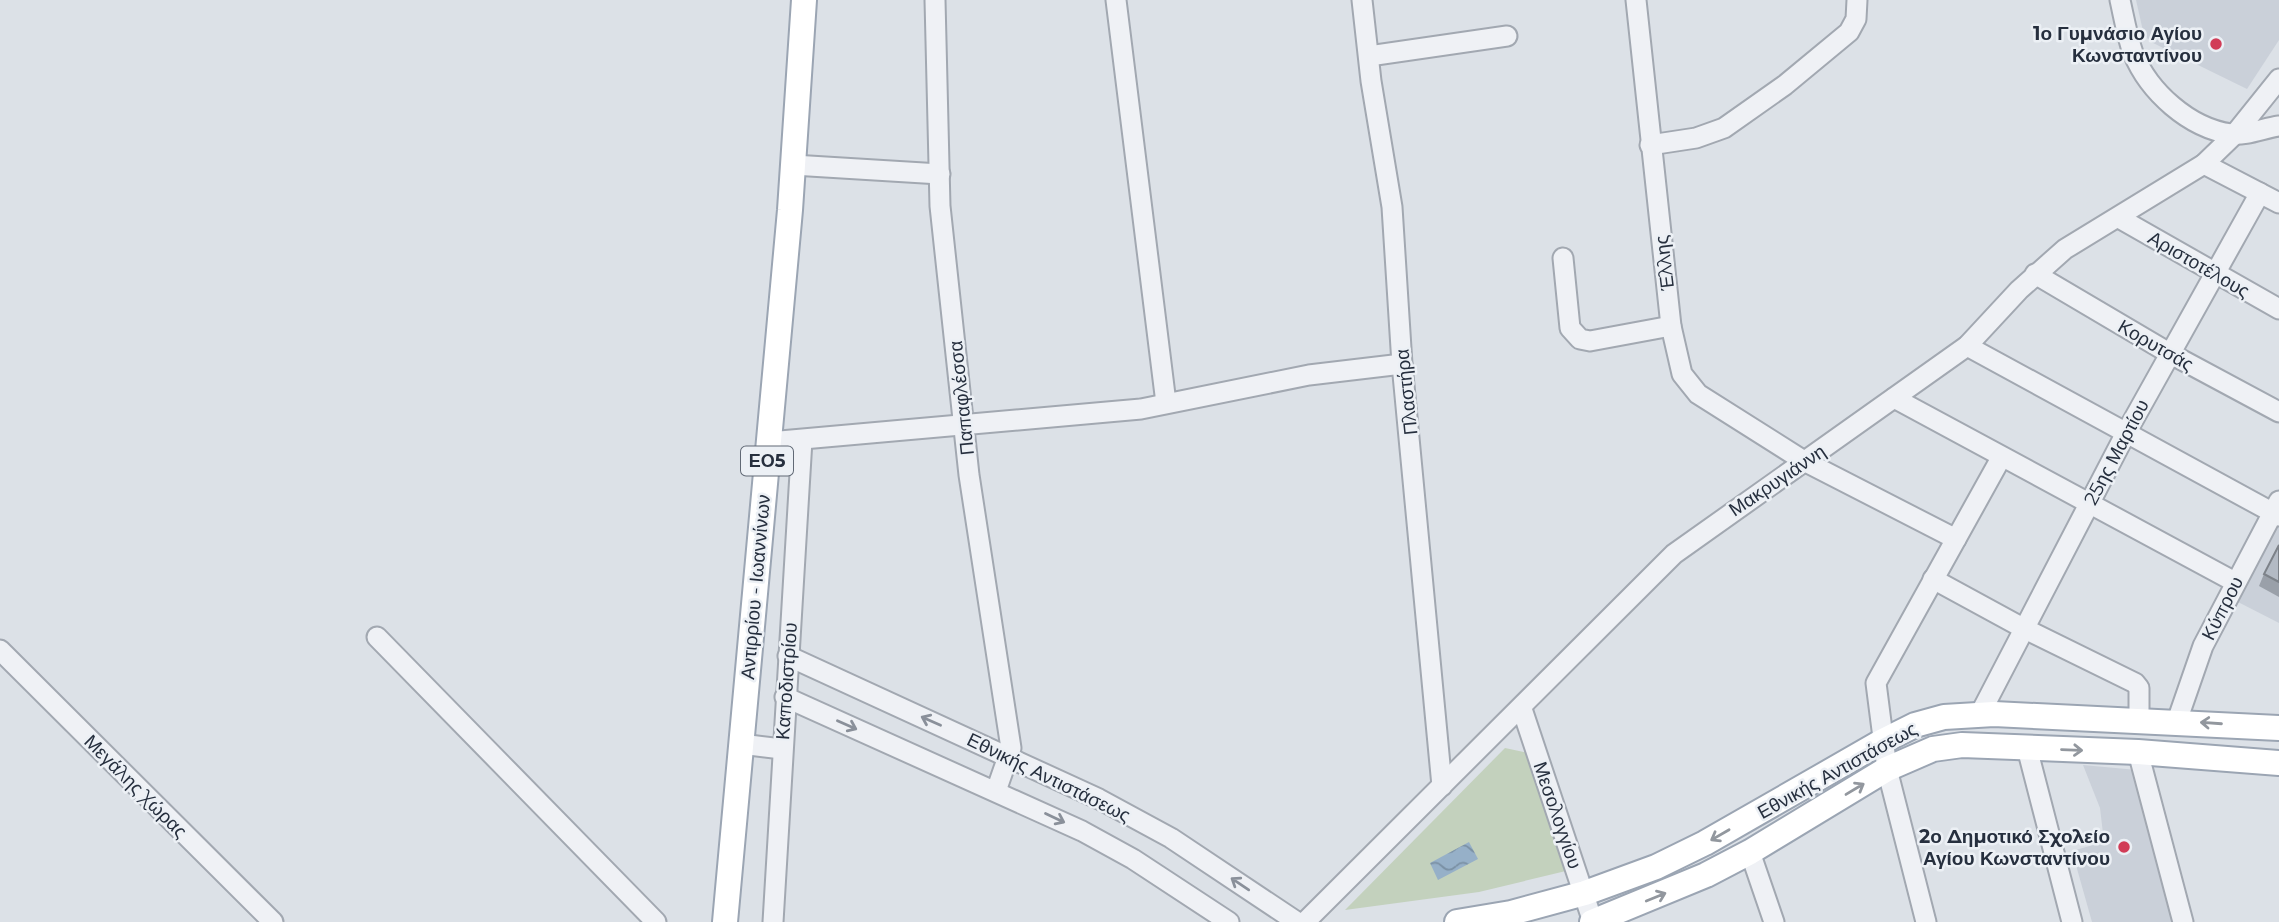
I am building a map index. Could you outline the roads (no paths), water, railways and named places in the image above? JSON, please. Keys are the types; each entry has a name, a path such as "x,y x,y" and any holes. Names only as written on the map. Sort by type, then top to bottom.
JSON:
{"main road":[{"name":"Αντιρρίου - Ιωαννίνων","path":"725,922 793,165 804,0"},
{"name":"Εθνικής Αντιστάσεως","path":"1457,922 1511,913 1585,893 1656,867 1705,843 1883,741 1931,720 1980,714 2138,719 2279,729"},
{"name":"Εθνικής Αντιστάσεως","path":"1593,922 1665,894 1750,852 1887,769 1933,749 1962,745 2138,752 2279,763"}],"street":[{"name":"Παπαφλέσσα","path":"935,0 940,206 969,475 1003,680 1010,757 996,791"},
{"path":"1116,0 1166,403"},
{"name":"Πλαστήρα","path":"1362,0 1392,207 1402,364 1442,786"},
{"name":"Έλλης","path":"1636,0 1671,326 1681,368 1690,387 1804,461 1956,539"},
{"path":"1650,145 1696,138 1735,120 1794,78 1849,32 1856,19 1857,0"},
{"path":"2120,0 2133,53 2152,83 2195,122 2234,135 2279,126"},
{"path":"1369,56 1507,36"},
{"name":"Μακρυγιάννη","path":"1305,922 1522,709 1674,554 1967,346 2035,274 2064,249 2204,164 2234,135 2279,79"},
{"path":"2204,164 2279,203"},
{"path":"793,165 940,174"},
{"name":"25ης Μαρτίου","path":"1980,714 2022,628 2126,433 2260,193"},
{"name":"Αριστοτέλους","path":"2119,218 2279,309"},
{"path":"1563,258 1570,328 1580,339 1590,341 1671,326"},
{"name":"Κορυτσάς","path":"2035,274 2169,353 2279,412"},
{"path":"1967,346 2126,433 2277,510"},
{"path":"769,442 1141,409 1309,375 1402,364"},
{"path":"1894,398 2235,582"},
{"name":"Καποδιστρίου","path":"773,922 802,440"},
{"path":"1926,922 1887,769 1877,683 2001,458"},
{"name":"Κύπρου","path":"2177,721 2198,657 2235,582 2277,510"},
{"path":"1933,579 2022,628 2137,684 2138,719"},
{"path":"377,637 656,922"},
{"name":"Μεγάλης Χώρας","path":"0,650 273,922"},
{"name":"Εθνικής Αντιστάσεως","path":"788,656 1010,757 1171,838 1297,922"},
{"name":"Εθνικής Αντιστάσεως","path":"785,697 996,791 1133,859 1229,922"},
{"name":"Μεσολογγίου","path":"1522,709 1593,922"},
{"path":"741,744 782,749"},
{"path":"2027,748 2072,922"},
{"path":"2138,752 2183,922"},
{"path":"1750,852 1774,922"}],"water":[{"path":"1469,842 1478,859 1438,880 1430,863"}],"place":[{"name":"1ο Γυμνάσιο Αγίου Κωνσταντίνου","path":"2216,44"},
{"name":"2ο Δημοτικό Σχολείο Αγίου Κωνσταντίνου","path":"2124,847"}]}
